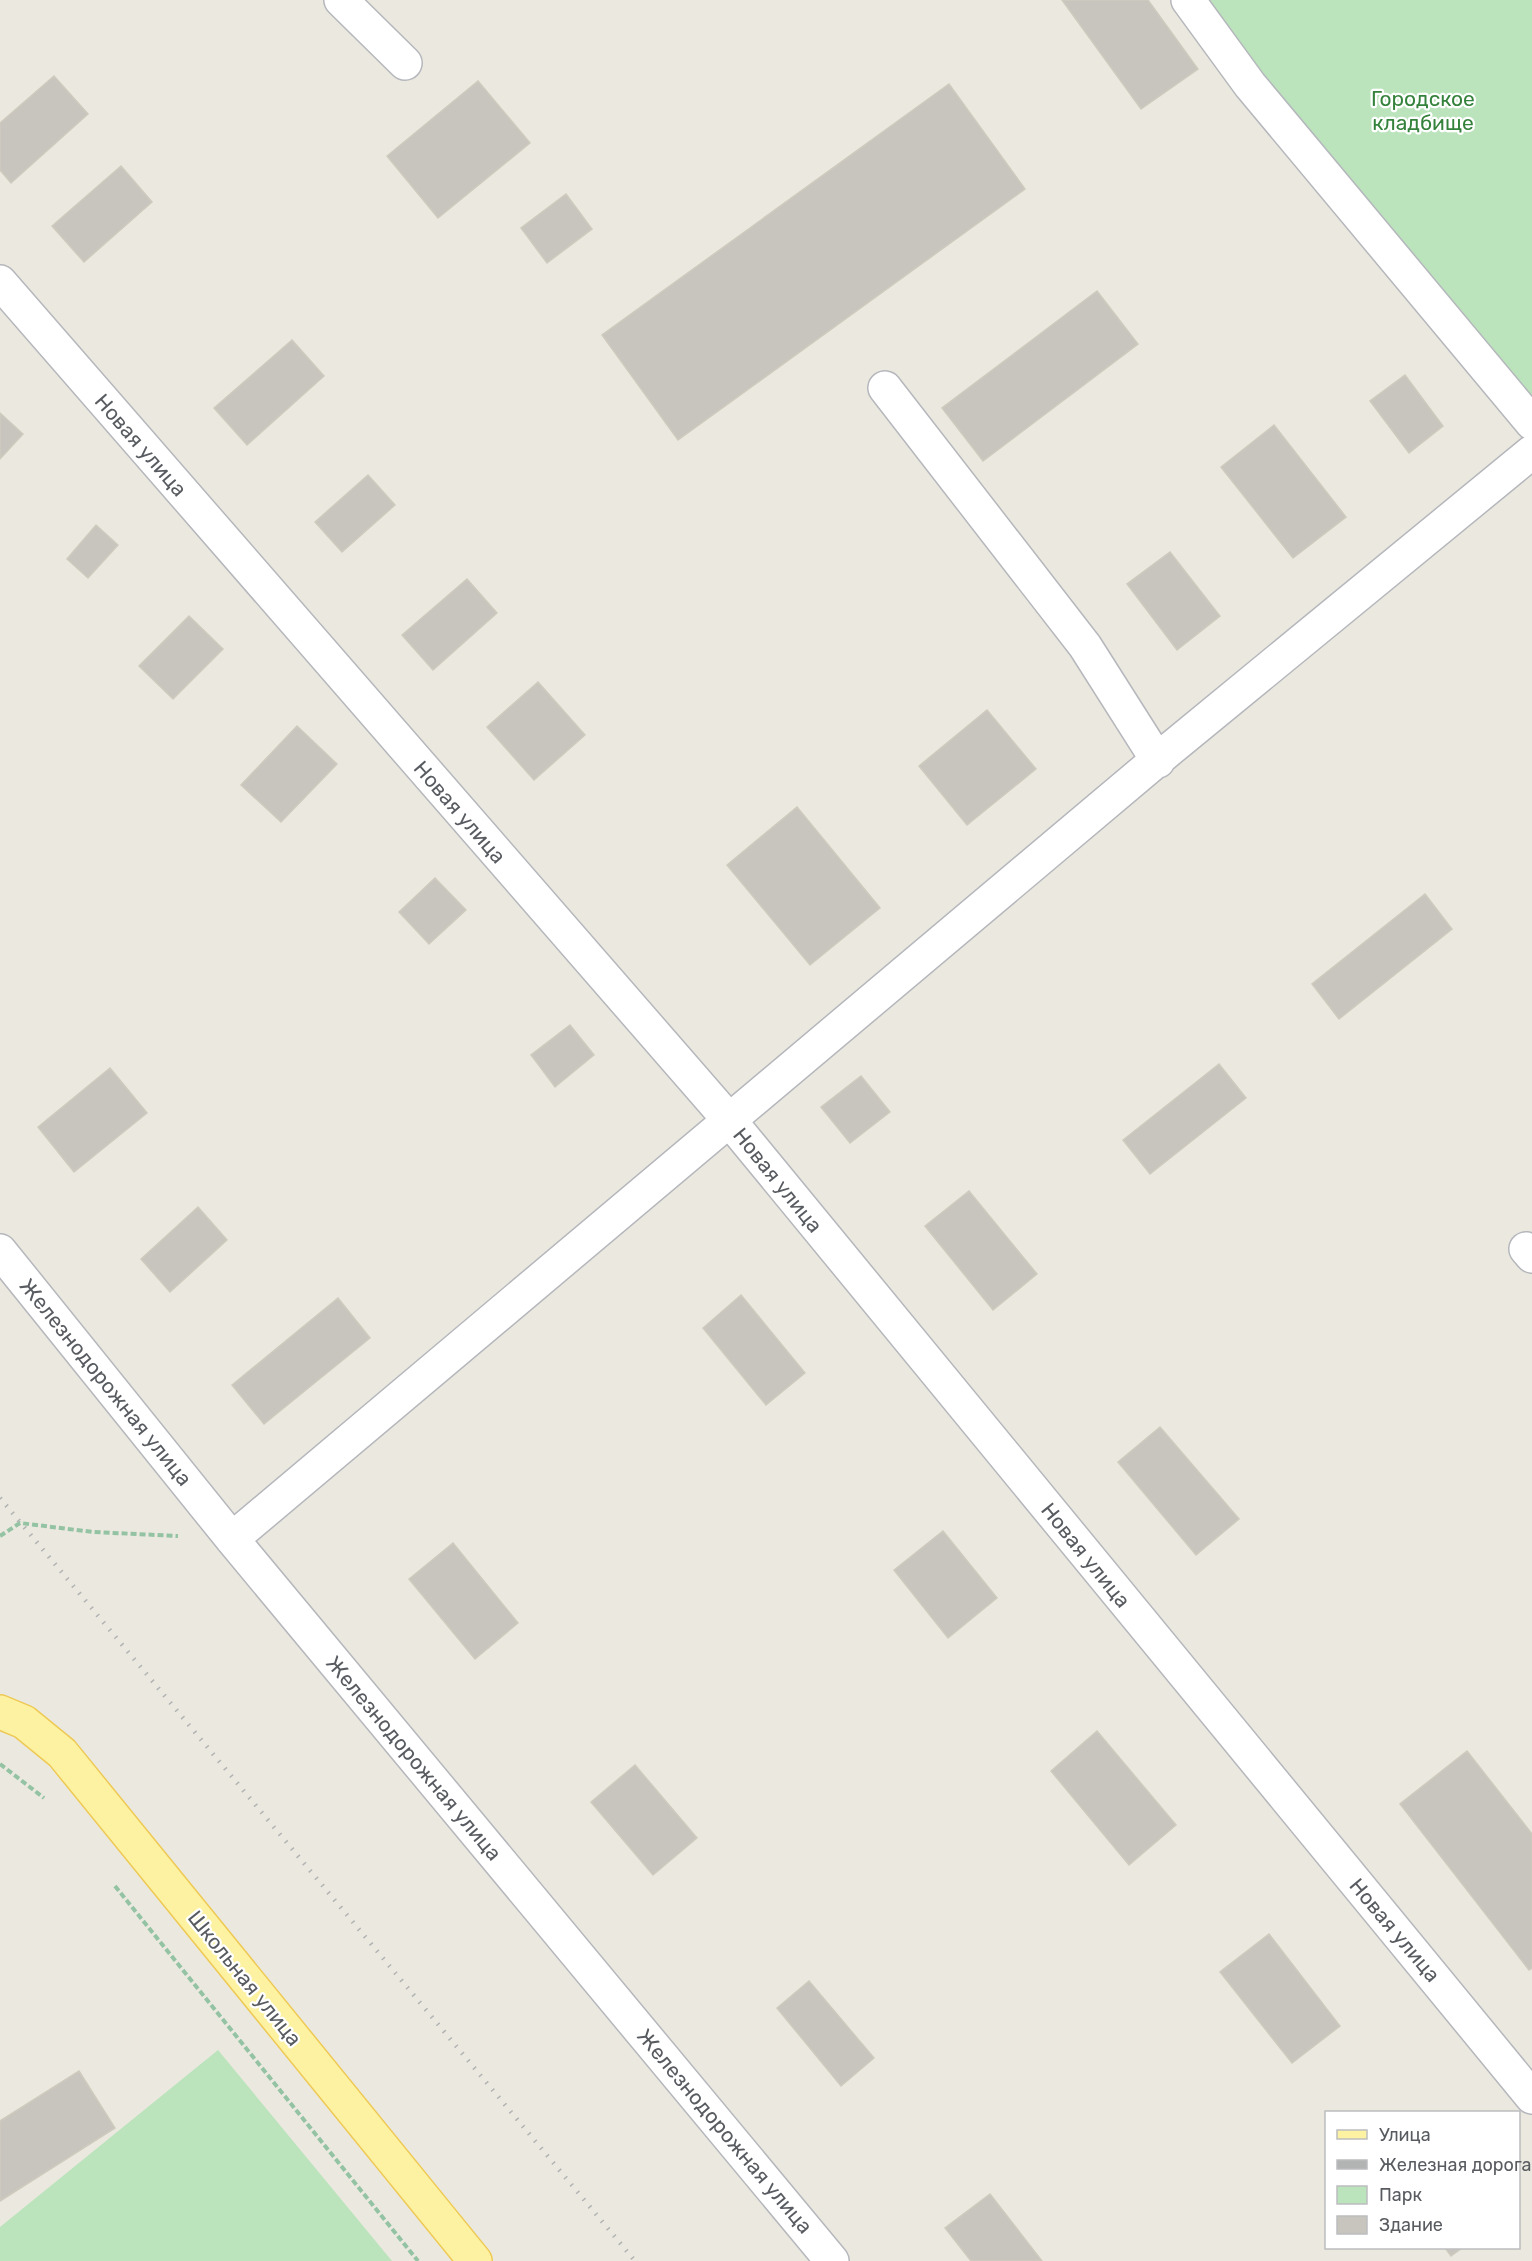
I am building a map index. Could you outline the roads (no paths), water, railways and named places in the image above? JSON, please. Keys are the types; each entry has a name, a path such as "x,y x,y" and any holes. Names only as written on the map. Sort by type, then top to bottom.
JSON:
{"main road":[{"name":"Школьная улица","path":"0,1712 24,1722 62,1753 475,2261"}],"street":[{"path":"341,0 405,63"},
{"path":"1188,0 1250,85 1532,423"},
{"name":"Новая улица","path":"0,282 730,1121 1532,2097"},
{"path":"885,388 1085,646 1158,760"},
{"path":"232,1539 1158,760 1532,452"},
{"name":"Железнодорожная улица","path":"0,1251 232,1539 832,2261"}],"railway":[{"path":"0,1498 635,2261"}],"park label":[{"name":"Городское кладбище","path":"1423,110"}]}
